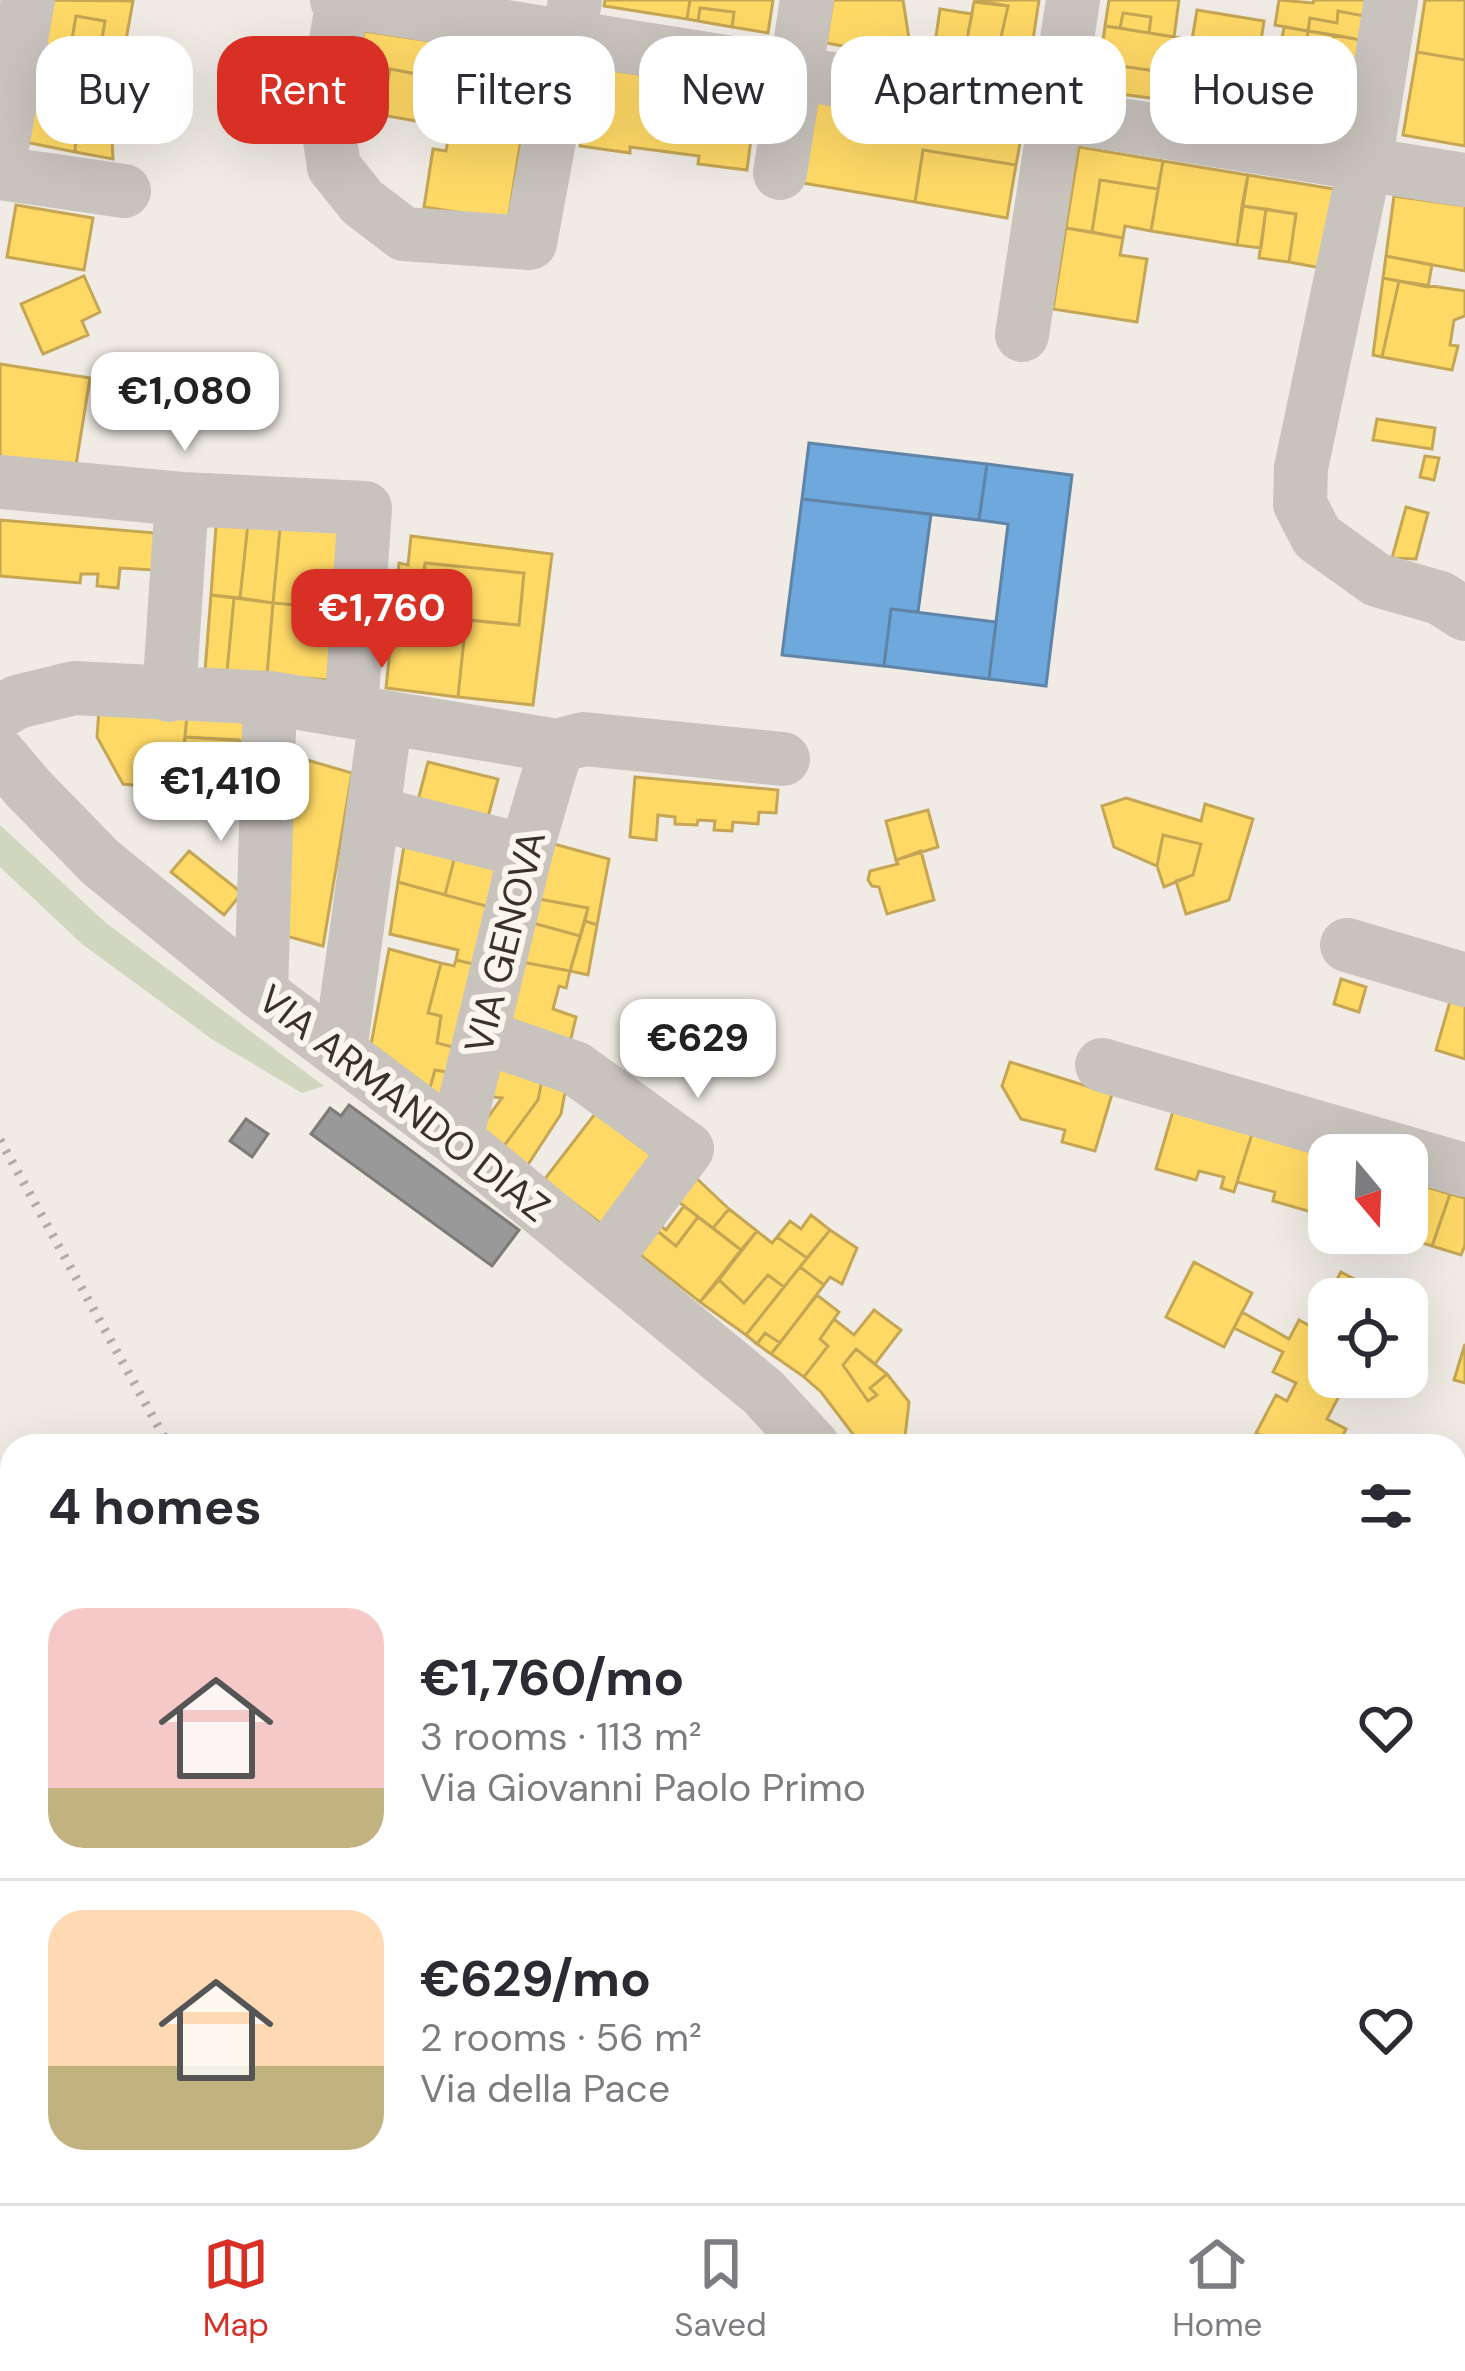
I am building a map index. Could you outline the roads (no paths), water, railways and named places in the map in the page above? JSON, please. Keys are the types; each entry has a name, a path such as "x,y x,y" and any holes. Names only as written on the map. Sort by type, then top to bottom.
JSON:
{"street":[{"path":"0,158 28,0"},
{"path":"572,18 530,243 404,234 362,202 334,167 325,105 341,0 572,18 645,36"},
{"path":"801,36 807,0"},
{"path":"1068,36 1073,0"},
{"path":"1391,0 1365,164 1301,468 1300,504 1317,537 1377,580 1440,598 1465,614"},
{"path":"1126,126 1465,180"},
{"path":"780,173 784,144"},
{"path":"1022,334 1052,144"},
{"path":"0,172 124,191"},
{"path":"0,482 182,499 365,508 373,813 340,1051"},
{"path":"170,695 182,499"},
{"path":"0,712 17,702 74,688 270,698 557,746 584,739 783,759"},
{"path":"261,993 270,698"},
{"name":"VIA GENOVA","path":"455,1139 526,851 557,746"},
{"name":"VIA ARMANDO DIAZ","path":"0,755 100,862 261,993 455,1139 763,1392 802,1434"},
{"path":"373,813 526,851"},
{"path":"1348,945 1465,980"},
{"path":"482,1036 574,1068 687,1149 604,1261"},
{"path":"1102,1065 1465,1170"}],"railway":[{"path":"0,1140 162,1434"}]}
